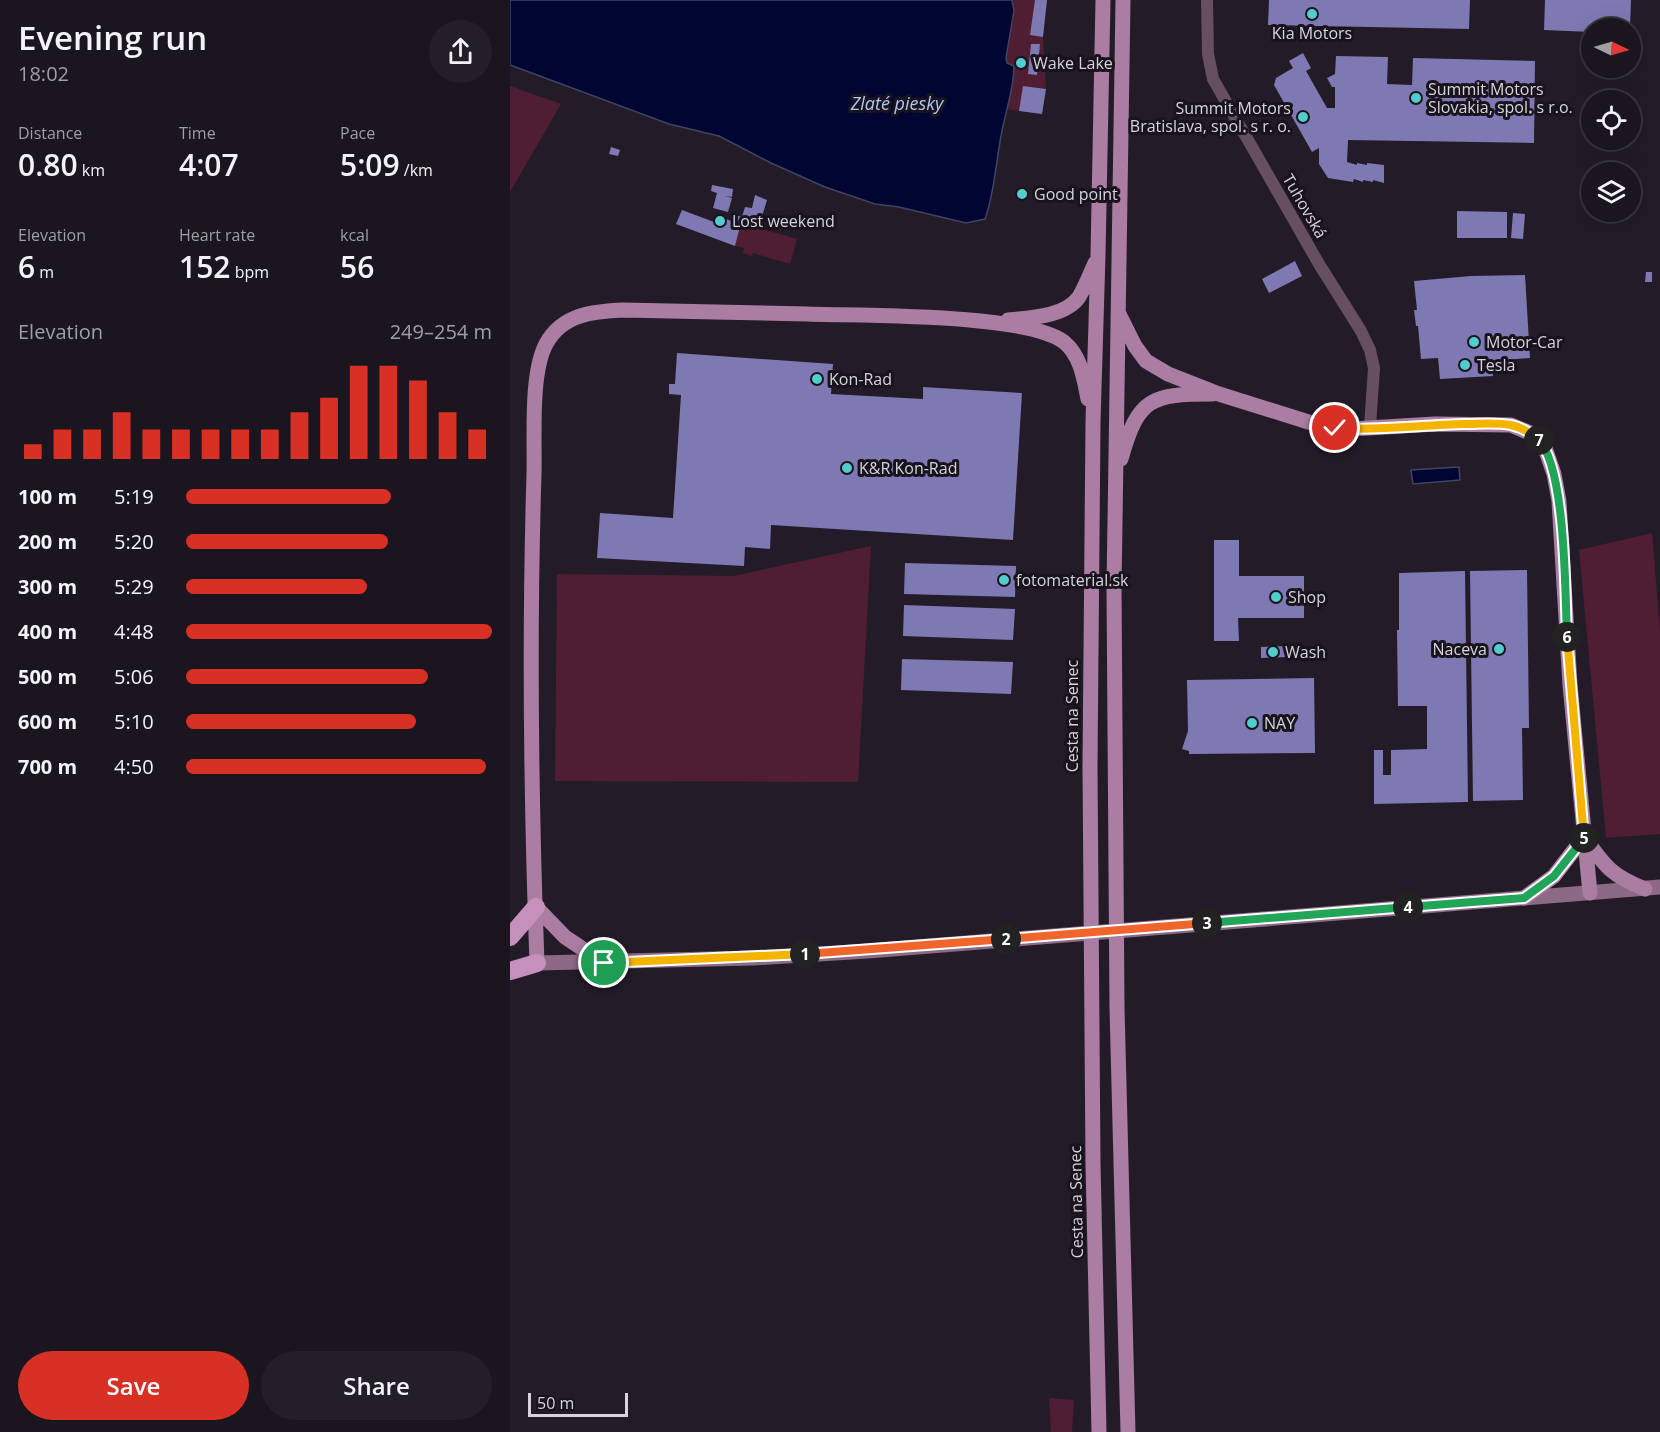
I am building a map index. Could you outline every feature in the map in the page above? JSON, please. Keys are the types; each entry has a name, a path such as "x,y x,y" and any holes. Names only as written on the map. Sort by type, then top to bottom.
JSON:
{"highway":[{"path":"510,937 536,907"},
{"path":"510,961 537,963"},
{"path":"510,971 537,963"}],"main road":[{"name":"Cesta na Senec","path":"1099,1432 1090,958 1093,422 1103,0"},
{"path":"1123,0 1115,483 1117,1008 1128,1432"},
{"path":"1098,255 1078,298 1072,304 1058,311 1030,318 991,322 865,316 606,311 589,312 573,318 552,335 542,354 537,375 532,523 532,800 537,963 604,963 776,956 1652,888"},
{"path":"1117,311 1135,346 1146,361 1168,374 1219,394 1318,425 1351,429 1511,425 1534,435 1544,446 1554,474 1559,501 1570,685 1590,893"},
{"path":"991,322 1049,335 1063,342 1077,357 1084,377 1093,422"},
{"path":"1115,483 1127,438 1142,410 1154,401 1170,395 1219,394"},
{"path":"1584,837 1609,870 1621,879 1652,888"},
{"path":"1524,898 1554,876 1584,837"},
{"path":"536,907 565,937 604,963"}],"street":[{"name":"Tuhovská","path":"1207,0 1208,54 1213,79 1370,350 1374,368 1370,427"}],"shaded area":[{"name":"Wake Lake","path":"1004,0 1047,0 1043,37 1046,89 1042,114 992,107"},
{"path":"510,86 561,104 510,192"},
{"path":"741,223 797,239 790,264 753,253 752,256 743,253 744,248 735,246"},
{"path":"1652,533 1660,631 1660,834 1606,838 1579,550"},
{"path":"871,546 858,782 555,781 557,574 734,576"},
{"path":"1049,1398 1074,1400 1072,1432 1051,1432"}],"water":[{"name":"Zlaté piesky","path":"510,0 1012,0 1014,11 1006,58 1007,63 1014,66 1013,83 985,219 966,223 899,207 875,204 825,187 719,136 669,124 510,65"},
{"path":"1459,467 1460,480 1413,484 1411,470"}],"building":[{"path":"1035,0 1047,0 1043,37 1030,35"},
{"path":"1269,0 1470,0 1469,29 1268,25"},
{"path":"1545,0 1631,0 1630,18 1581,18 1581,32 1544,30"},
{"path":"1031,44 1040,44 1037,75 1028,74"},
{"name":"Summit Motors Slovakia, spol. s r.o.","path":"1303,53 1311,68 1306,71 1327,108 1335,108 1335,87 1332,87 1327,78 1335,74 1336,56 1388,57 1387,84 1412,85 1413,58 1535,61 1534,143 1348,140 1347,162 1357,165 1357,163 1367,165 1367,163 1384,165 1384,183 1373,180 1373,182 1363,180 1363,182 1354,179 1353,182 1328,178 1319,164 1319,148 1312,152 1274,85 1276,78 1293,68 1289,61"},
{"path":"1023,86 1046,89 1042,114 1019,111"},
{"path":"611,147 620,150 618,156 609,154"},
{"path":"712,185 733,189 732,197 725,196 732,198 728,212 713,208 717,193 711,191"},
{"path":"755,195 767,200 760,223 742,219 735,246 676,224 682,210 714,222 716,216 732,221 735,215 742,217 745,207 752,208"},
{"path":"1457,211 1507,212 1507,238 1457,238"},
{"path":"1513,213 1525,214 1523,239 1511,238"},
{"path":"1295,261 1302,276 1269,293 1262,279"},
{"path":"1646,272 1652,272 1652,282 1645,282"},
{"name":"Motor-Car","path":"1525,275 1530,358 1491,361 1493,376 1440,379 1438,358 1421,359 1414,310 1417,310 1414,281 1471,276"},
{"name":"K&R Kon-Rad","path":"677,353 833,364 831,394 923,399 923,387 1022,393 1013,540 771,525 770,549 745,547 744,566 597,558 600,513 673,518 681,395 669,394 669,384 675,384"},
{"path":"1214,540 1239,540 1239,576 1304,576 1304,618 1238,618 1239,641 1214,641"},
{"path":"905,563 1016,566 1015,597 904,594"},
{"name":"Naceva","path":"1527,570 1529,728 1522,728 1523,800 1473,801 1470,571"},
{"path":"1465,571 1468,802 1374,804 1374,750 1383,750 1383,775 1391,775 1391,750 1427,749 1427,706 1398,706 1399,573"},
{"path":"904,605 1015,609 1013,640 903,636"},
{"name":"Wash","path":"1286,646 1286,657 1261,658 1261,647"},
{"path":"902,659 1013,662 1011,694 901,690"},
{"name":"NAY","path":"1314,678 1315,753 1189,754 1189,751 1182,749 1188,731 1187,680"}],"place":[{"name":"Kia Motors","path":"1312,14"},
{"name":"Wake Lake","path":"1021,63"},
{"name":"Summit Motors Slovakia, spol. s r.o.","path":"1416,98"},
{"name":"Summit Motors Bratislava, spol. s r. o.","path":"1303,117"},
{"name":"Good point","path":"1022,194"},
{"name":"Lost weekend","path":"720,221"},
{"name":"Motor-Car","path":"1474,342"},
{"name":"Tesla","path":"1465,365"},
{"name":"Kon-Rad","path":"817,379"},
{"name":"K&R Kon-Rad","path":"847,468"},
{"name":"fotomaterial.sk","path":"1004,580"},
{"name":"Shop","path":"1276,597"},
{"name":"Naceva","path":"1499,649"},
{"name":"Wash","path":"1273,652"},
{"name":"NAY","path":"1252,723"}],"route":[{"path":"604,963 868,951 1524,898 1543,885 1558,872 1584,837 1570,685 1559,501 1549,455 1534,435 1511,425 1435,424 1335,428"}]}
